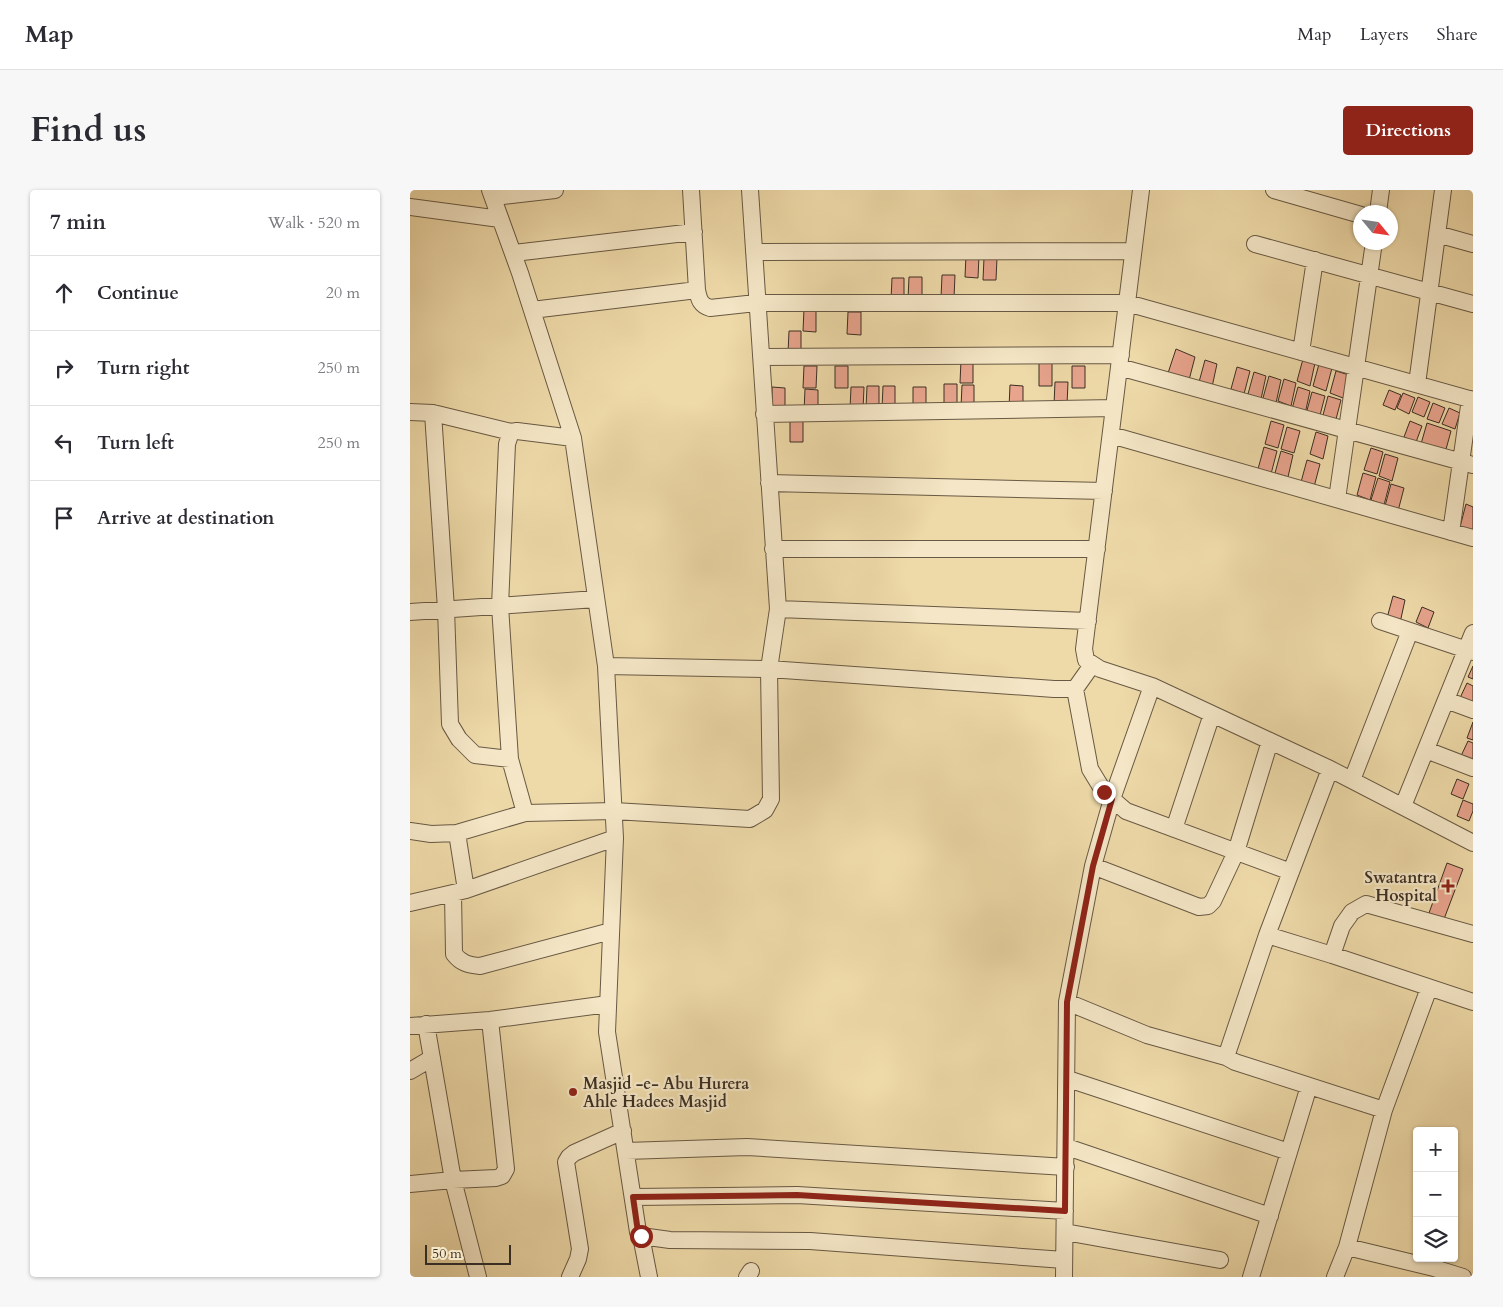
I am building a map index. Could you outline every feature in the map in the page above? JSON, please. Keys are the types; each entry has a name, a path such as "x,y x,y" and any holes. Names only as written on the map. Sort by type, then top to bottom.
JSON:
{"street":[{"path":"556,190 492,194 514,253 573,438 606,666 615,838 607,1032 638,1232 641,1236 649,1277"},
{"path":"691,190 697,290 703,306 710,308 756,303 1127,302 1471,400 1467,464 1452,532"},
{"path":"410,831 431,834 457,834 525,813 614,811 750,819 765,810 771,799 769,669 778,609 756,303 750,190"},
{"path":"1141,190 1084,655 1086,660 1092,665 1152,686 1341,774 1473,843"},
{"path":"1274,190 1353,213"},
{"path":"1379,205 1381,190"},
{"path":"1417,384 1443,190"},
{"path":"410,207 500,219"},
{"path":"514,253 694,232"},
{"path":"1437,234 1473,244"},
{"path":"1255,244 1473,304"},
{"path":"1336,499 1373,250"},
{"path":"754,252 1133,251"},
{"path":"1301,352 1315,260"},
{"path":"532,310 697,290"},
{"path":"760,357 1120,361 1347,430 1467,464"},
{"path":"764,414 1114,408"},
{"path":"410,412 433,413 511,432 517,431 573,438"},
{"path":"433,413 446,610 450,724 459,739 475,755 510,759"},
{"path":"511,432 507,444 500,606 510,759 525,813"},
{"path":"1111,435 1473,538"},
{"path":"769,483 1104,491"},
{"path":"773,549 1097,549"},
{"path":"410,612 596,599"},
{"path":"778,609 1088,621"},
{"path":"1380,621 1470,651"},
{"path":"1226,1057 1267,935 1323,788 1341,774 1410,631"},
{"path":"1403,806 1446,700 1470,651 1473,633"},
{"path":"1092,665 1074,689 1090,769 1104,792 1126,810 1291,872"},
{"path":"606,666 769,669 1074,689"},
{"path":"1064,1277 1068,1079 1067,1002 1093,866 1112,799 1152,686"},
{"path":"1446,700 1473,710"},
{"path":"1174,829 1212,714"},
{"path":"1093,866 1199,906 1208,906 1213,901 1236,852 1270,741"},
{"path":"1426,750 1473,768"},
{"path":"457,834 460,891 454,954 460,961 480,966 612,930"},
{"path":"410,903 460,891 615,838"},
{"path":"1332,955 1342,926 1352,912 1366,904 1473,934"},
{"path":"1267,935 1473,1002"},
{"path":"1335,1277 1347,1247 1384,1110 1430,988"},
{"path":"1067,1002 1147,1035 1226,1057 1384,1110"},
{"path":"478,1277 453,1180 432,1058 418,1025 490,1020 608,1004"},
{"path":"410,1184 496,1178 502,1176 506,1169 490,1020"},
{"path":"410,1071 432,1058"},
{"path":"1068,1079 1289,1152"},
{"path":"1251,1277 1309,1086"},
{"path":"570,1277 580,1249 566,1162 568,1157 574,1153 622,1131"},
{"path":"626,1151 747,1147 1066,1167"},
{"path":"1067,1147 1270,1216"},
{"path":"633,1197 797,1195 1065,1211"},
{"path":"1065,1232 1220,1260"},
{"path":"641,1236 670,1240 810,1241 1064,1260"},
{"path":"1347,1247 1433,1272 1463,1277"}],"building":[{"path":"966,255 979,255 978,278 965,277"},
{"path":"984,258 997,258 996,280 983,280"},
{"path":"942,275 955,275 954,298 941,298"},
{"path":"909,277 922,277 922,299 908,299"},
{"path":"892,278 904,278 904,301 891,300"},
{"path":"804,309 816,309 816,332 803,331"},
{"path":"848,312 861,312 861,335 847,334"},
{"path":"789,331 801,331 801,354 788,353"},
{"path":"1176,349 1195,357 1189,380 1168,373"},
{"path":"1303,359 1315,363 1310,386 1297,381"},
{"path":"961,360 973,361 973,383 960,383"},
{"path":"1205,360 1217,364 1212,387 1199,382"},
{"path":"1039,363 1052,363 1052,386 1039,386"},
{"path":"1319,364 1332,368 1326,391 1313,386"},
{"path":"804,366 817,366 816,388 803,388"},
{"path":"835,366 848,366 848,388 835,388"},
{"path":"1072,366 1085,366 1085,388 1072,388"},
{"path":"1237,367 1250,371 1244,394 1231,389"},
{"path":"1336,371 1349,375 1343,398 1330,393"},
{"path":"1254,372 1266,376 1261,399 1248,394"},
{"path":"1269,376 1281,380 1276,403 1263,398"},
{"path":"1284,379 1296,383 1291,406 1278,401"},
{"path":"1055,382 1068,382 1067,405 1054,405"},
{"path":"944,384 957,384 957,407 944,406"},
{"path":"962,385 974,385 974,407 961,407"},
{"path":"1010,385 1023,386 1023,408 1009,408"},
{"path":"867,386 879,386 879,408 866,408"},
{"path":"883,386 895,386 895,409 882,408"},
{"path":"772,387 785,388 785,410 772,410"},
{"path":"851,387 864,387 863,410 850,409"},
{"path":"913,387 926,387 926,410 913,409"},
{"path":"1298,387 1310,391 1305,414 1292,409"},
{"path":"805,389 818,390 818,412 804,412"},
{"path":"1389,390 1401,395 1395,410 1383,405"},
{"path":"1312,392 1325,396 1319,419 1306,414"},
{"path":"1403,393 1415,398 1409,414 1397,408"},
{"path":"1328,396 1341,400 1335,423 1322,419"},
{"path":"1418,397 1430,402 1424,417 1412,412"},
{"path":"1433,403 1445,408 1439,423 1427,419"},
{"path":"1449,408 1460,413 1455,429 1442,424"},
{"path":"790,420 803,420 803,442 790,442"},
{"path":"1271,421 1284,425 1278,448 1265,444"},
{"path":"1410,421 1422,426 1416,442 1404,437"},
{"path":"1427,423 1451,431 1445,453 1421,444"},
{"path":"1287,427 1300,431 1294,453 1281,449"},
{"path":"1316,432 1328,436 1323,459 1310,454"},
{"path":"1264,447 1277,451 1271,474 1258,469"},
{"path":"1371,448 1383,452 1377,474 1364,470"},
{"path":"1281,451 1293,455 1288,477 1275,473"},
{"path":"1385,454 1398,458 1392,481 1379,476"},
{"path":"1307,460 1320,464 1314,487 1301,482"},
{"path":"1363,473 1376,477 1370,500 1357,495"},
{"path":"1378,478 1390,482 1384,505 1371,500"},
{"path":"1391,484 1404,488 1398,511 1385,506"},
{"path":"1466,504 1473,507 1473,531 1460,527"},
{"path":"1393,596 1405,600 1400,623 1387,618"},
{"path":"1422,607 1434,612 1428,628 1416,622"},
{"path":"1473,666 1473,679 1468,677"},
{"path":"1467,683 1473,686 1473,702 1460,698"},
{"path":"1473,722 1473,740 1467,738"},
{"path":"1468,741 1473,743 1473,761 1461,756"},
{"path":"1457,779 1469,784 1463,799 1451,794"},
{"path":"1463,800 1473,804 1473,811 1469,821 1457,816"},
{"path":"1447,863 1463,869 1444,919 1429,913"}],"place":[{"name":"Swatantra Hospital","path":"1448,886"},
{"name":"Masjid -e- Abu Hurera Ahle Hadees Masjid","path":"573,1092"}],"route":[{"path":"641,1236 638,1232 633,1197 797,1195 1065,1211 1068,1079 1067,1002 1093,866 1112,799 1104,792"}]}
